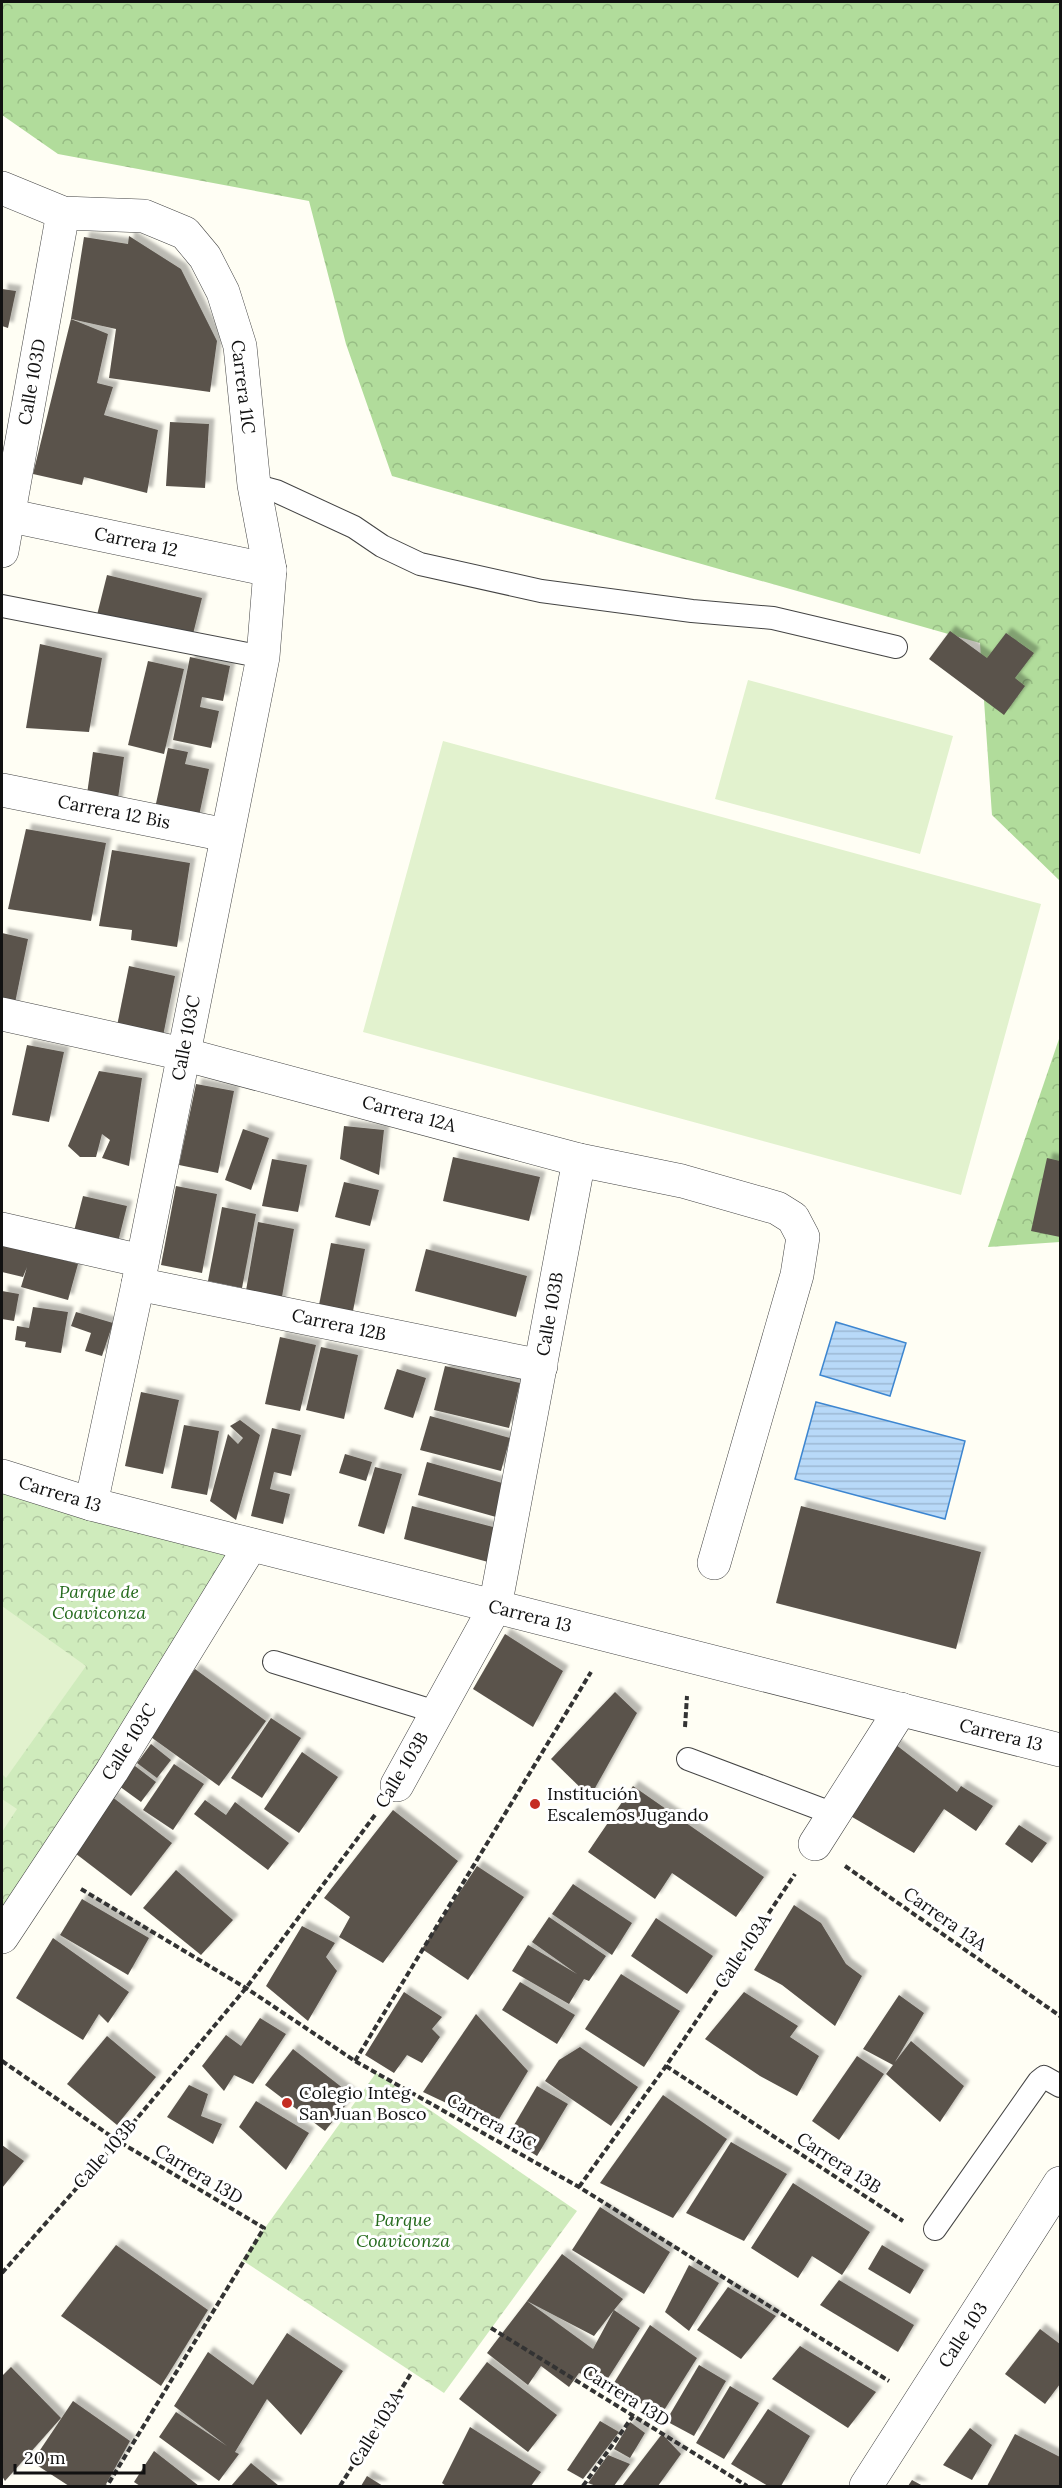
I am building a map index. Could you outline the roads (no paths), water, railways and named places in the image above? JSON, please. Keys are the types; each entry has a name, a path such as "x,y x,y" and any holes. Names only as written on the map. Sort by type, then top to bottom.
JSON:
{"street":[{"path":"2,188 63,213"},
{"name":"Carrera 11C","path":"63,213 144,216 185,233 205,257 223,292 240,346 254,485 270,570"},
{"name":"Calle 103D","path":"2,550 5,515 63,213"},
{"name":"Carrera 12","path":"5,515 270,570"},
{"name":"Calle 103C","path":"91,1504 140,1273 263,657 270,570"},
{"name":"Carrera 12 Bis","path":"2,790 226,835"},
{"name":"Carrera 12A","path":"2,1014 183,1054 579,1160 682,1181 777,1208 793,1218 803,1237 797,1275 714,1563"},
{"name":"Calle 103B","path":"397,1785 495,1607 579,1160"},
{"name":"Carrera 12B","path":"2,1229 140,1273 541,1366"},
{"name":"Carrera 13","path":"2,1476 91,1504 1060,1750"},
{"name":"Calle 103C","path":"2,1937 112,1771 251,1545"},
{"path":"815,1844 901,1709"},
{"name":"Calle 103","path":"866,2487 1060,2183"}],"lane":[{"path":"254,485 276,491 354,527 382,546 420,564 541,591 692,611 773,618 896,647"},
{"path":"2,606 263,657"},
{"path":"274,1662 436,1712"},
{"path":"688,1760 834,1814"},
{"path":"935,2229 1039,2081 1044,2078 1050,2079 1060,2086"}],"water":[{"path":"836,1322 906,1343 890,1396 820,1375"},
{"path":"816,1402 965,1441 945,1519 795,1479"}],"place":[{"name":"Institución Escalemos Jugando","path":"535,1804"},
{"name":"Colegio Integ San Juan Bosco","path":"287,2103"}],"park label":[{"name":"Parque de Coaviconza","path":"99,1602"},
{"name":"Parque Coaviconza","path":"403,2230"}]}
